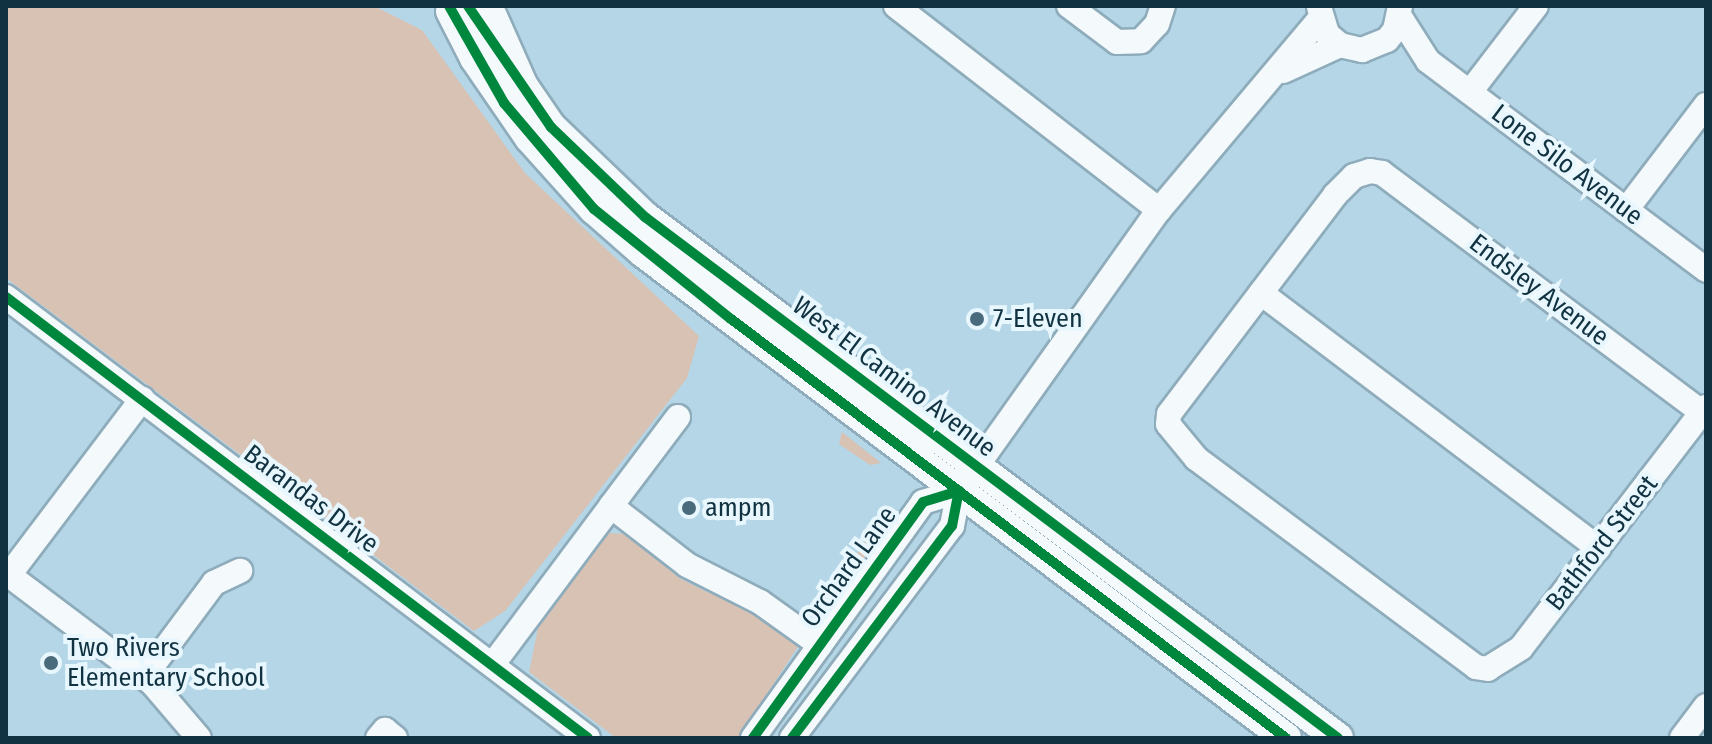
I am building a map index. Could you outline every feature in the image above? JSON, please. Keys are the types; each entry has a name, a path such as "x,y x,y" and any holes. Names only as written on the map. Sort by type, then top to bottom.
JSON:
{"highway":[{"path":"485,6 521,87"}],"main road":[{"name":"West El Camino Avenue","path":"449,6 504,103 594,209 1286,738"},
{"name":"West El Camino Avenue","path":"468,6 551,127 645,217 1338,738"}],"street":[{"path":"896,6 1159,210"},
{"path":"1069,6 1117,42 1141,41 1157,24 1163,6"},
{"path":"1470,92 1536,6"},
{"path":"792,738 952,526 959,491 1159,210 1274,76 1319,10 1340,45 1274,76"},
{"path":"1375,47 1395,30 1400,12"},
{"name":"Lone Silo Avenue","path":"1400,12 1428,61"},
{"name":"Lone Silo Avenue","path":"1340,45 1375,47 1428,61 1706,270"},
{"path":"1626,210 1706,105"},
{"name":"Endsley Avenue","path":"1261,293 1335,195 1354,176 1370,171 1382,173 1705,411"},
{"path":"1261,293 1598,548"},
{"name":"Bathford Street","path":"1261,293 1169,414 1175,438 1476,667 1488,669 1521,648 1705,411"},
{"name":"Barandas Drive","path":"6,297 588,738"},
{"path":"142,399 8,574 144,677 174,704 199,738"},
{"path":"493,664 678,417"},
{"name":"Orchard Lane","path":"753,738 923,502 959,491"},
{"path":"611,506 687,565 760,602 820,645"},
{"path":"144,677 214,583 240,571"},
{"path":"1682,738 1706,706"},
{"path":"378,738 385,730 395,738"}],"shaded area":[{"path":"6,6 374,6 422,30 525,173 699,336 687,378 505,611 474,631 6,278"},
{"path":"842,432 881,463 870,465 839,444"},
{"path":"608,533 626,534 681,579 707,592 751,605 799,645 738,738 616,738 529,672 538,628"},
{"path":"869,533 883,533 844,584 841,569 863,547"}],"cycle path":[{"path":"449,6 504,103 594,209 731,319 1286,738"},
{"path":"468,6 551,127 645,217 1338,738"},
{"path":"6,297 588,738"},
{"path":"753,738 923,502 959,491"},
{"path":"792,738 952,526 959,491"}],"place":[{"name":"7-Eleven","path":"977,319"},
{"name":"ampm","path":"689,508"},
{"name":"Two Rivers Elementary School","path":"51,663"}]}
